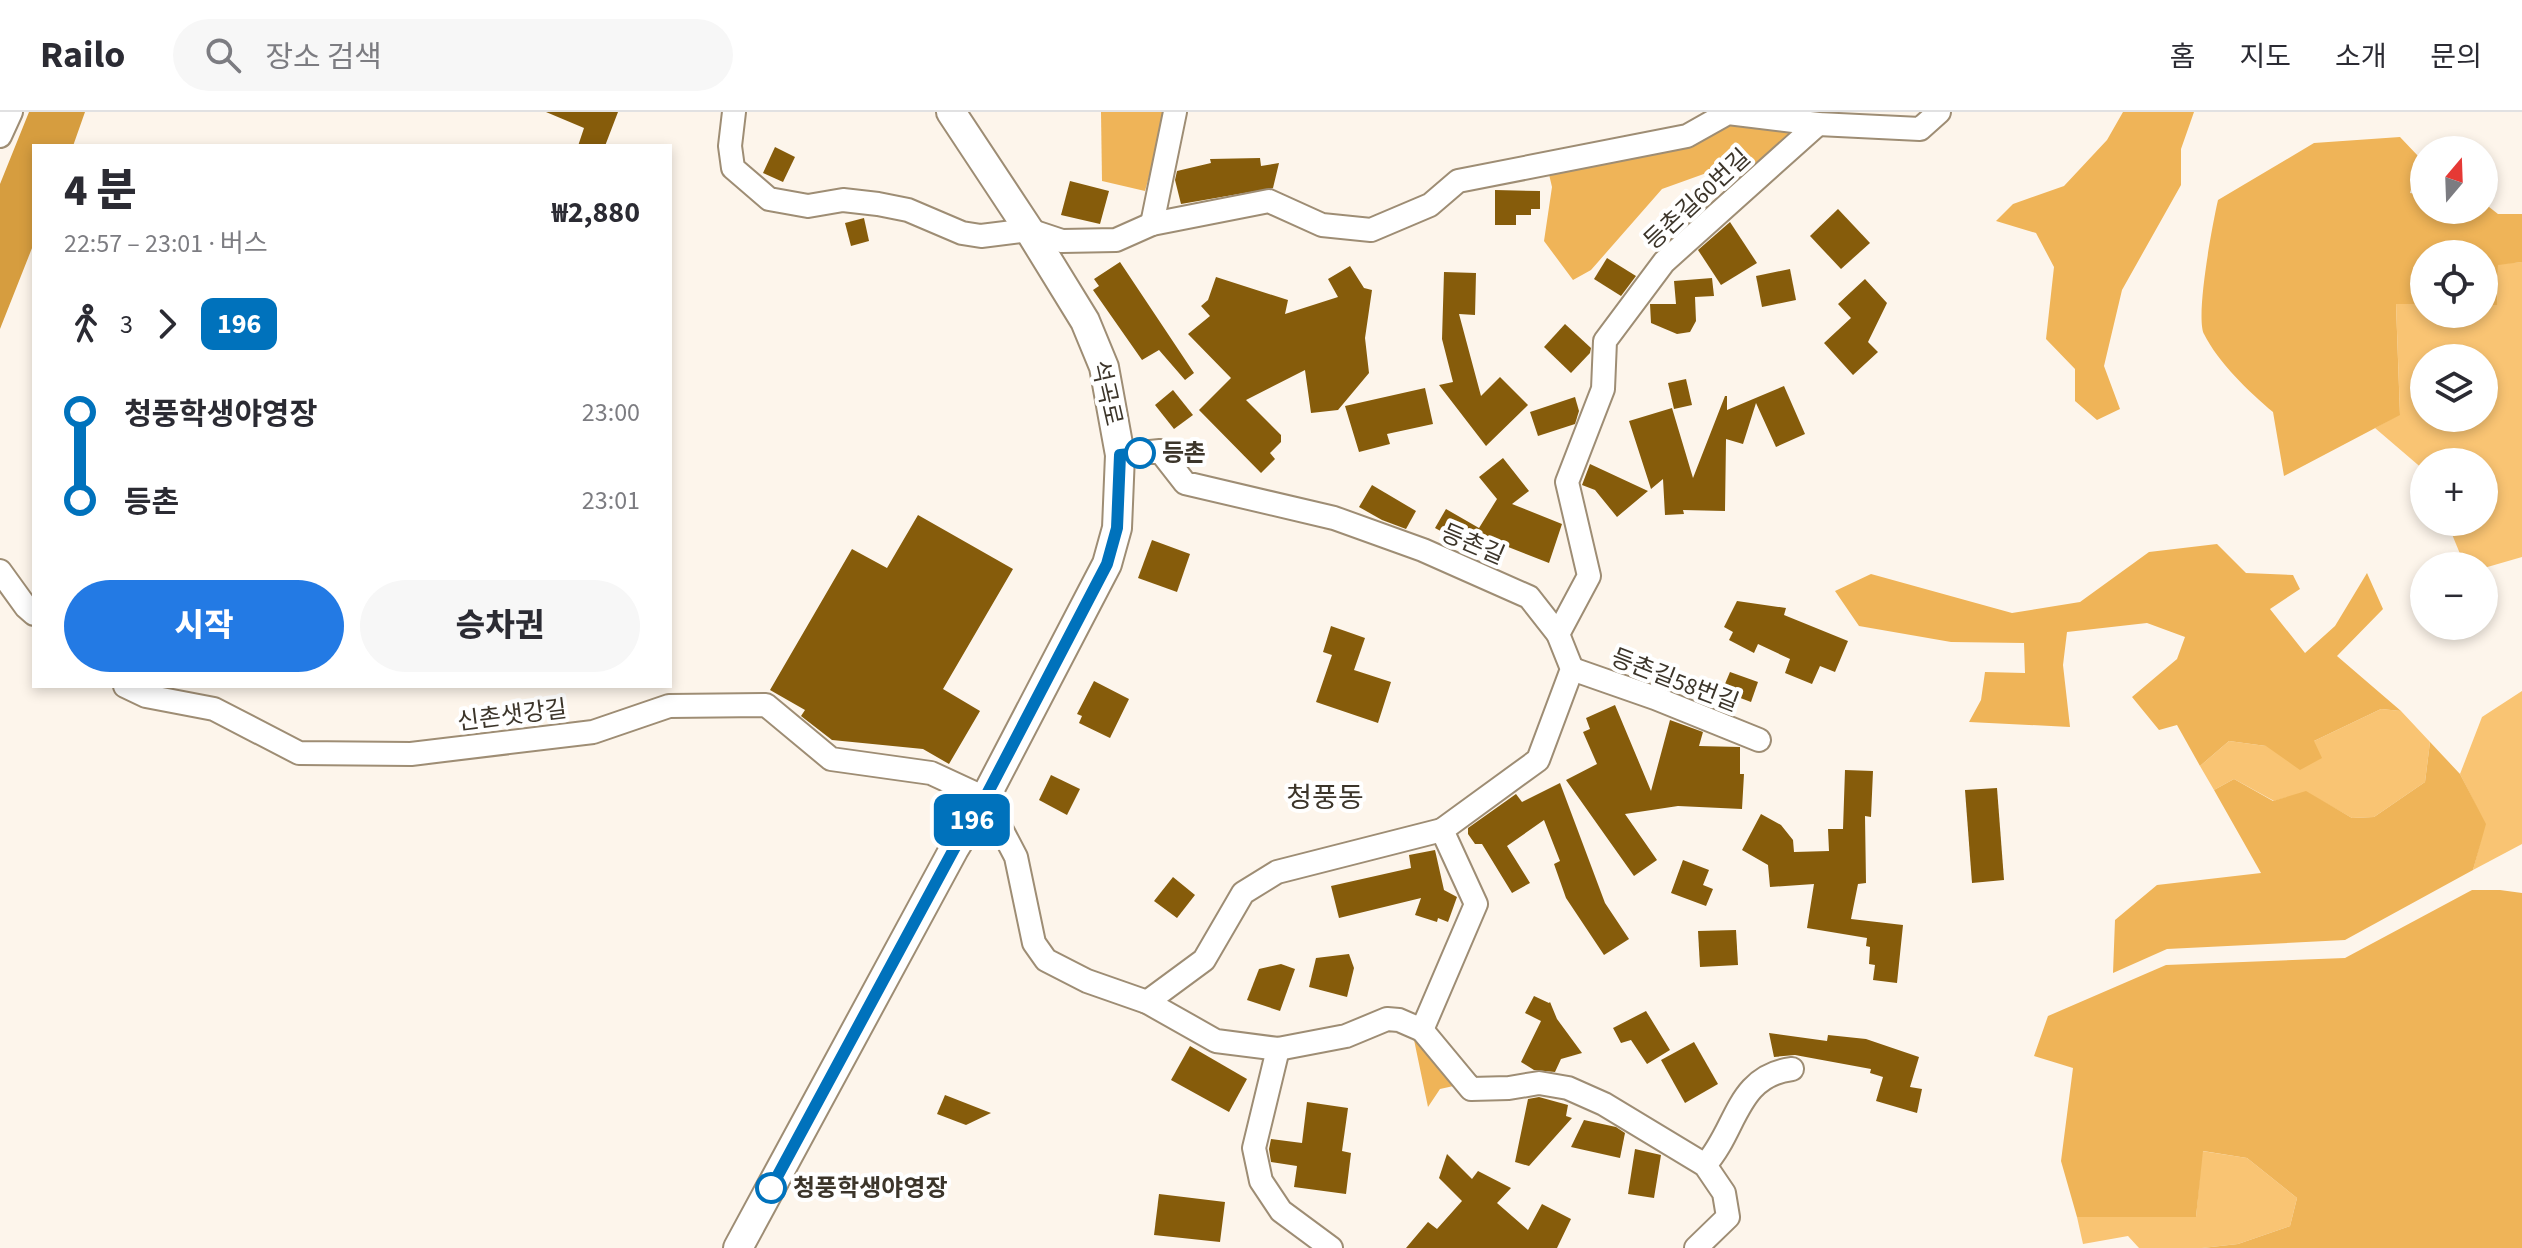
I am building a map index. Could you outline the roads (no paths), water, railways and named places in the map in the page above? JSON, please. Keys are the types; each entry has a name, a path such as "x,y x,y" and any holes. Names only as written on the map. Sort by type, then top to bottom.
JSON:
{"street":[{"path":"0,136 11,112"},
{"path":"734,112 730,146 733,168 769,199 808,206 843,200 878,204 908,210 962,233 981,236 1029,230 1062,241 1116,240 1152,224 1269,201 1322,225 1371,230 1430,205 1458,181 1687,136 1728,113 1818,124 1920,129 1939,112"},
{"name":"석곡로","path":"738,1248 985,798 1107,564 1117,528 1120,455 1104,367 1085,321 951,112"},
{"path":"1152,224 1175,112"},
{"name":"등촌길60번길","path":"1558,634 1589,576 1567,482 1603,389 1605,341 1664,262 1818,124"},
{"name":"등촌길","path":"1120,455 1160,451 1185,483 1334,518 1423,550 1529,597 1558,634 1572,669"},
{"path":"0,571 32,612"},
{"path":"1147,1002 1204,960 1243,893 1277,872 1442,830 1538,760 1572,669"},
{"name":"등촌길58번길","path":"1572,669 1759,740"},
{"name":"신촌샛강길","path":"129,688 146,696 214,709 299,753 411,754 593,732 669,706 766,705 831,759 931,773 985,798"},
{"path":"985,798 1016,857 1034,943 1046,960 1087,981 1147,1002 1216,1041 1278,1049 1346,1036 1387,1019 1399,1020 1422,1030 1471,1089 1539,1083 1568,1088 1604,1104 1705,1165 1724,1193 1728,1217 1696,1248"},
{"path":"1422,1030 1476,904 1442,830"},
{"path":"1278,1049 1254,1148 1261,1181 1281,1211 1331,1248"},
{"path":"1705,1165 1718,1151 1737,1108 1751,1088 1775,1071 1792,1069"}],"place":[{"name":"등촌","path":"1140,453"},
{"name":"청풍학생야영장","path":"771,1188"}],"district":[{"name":"청풍동","path":"1325,797"}]}
